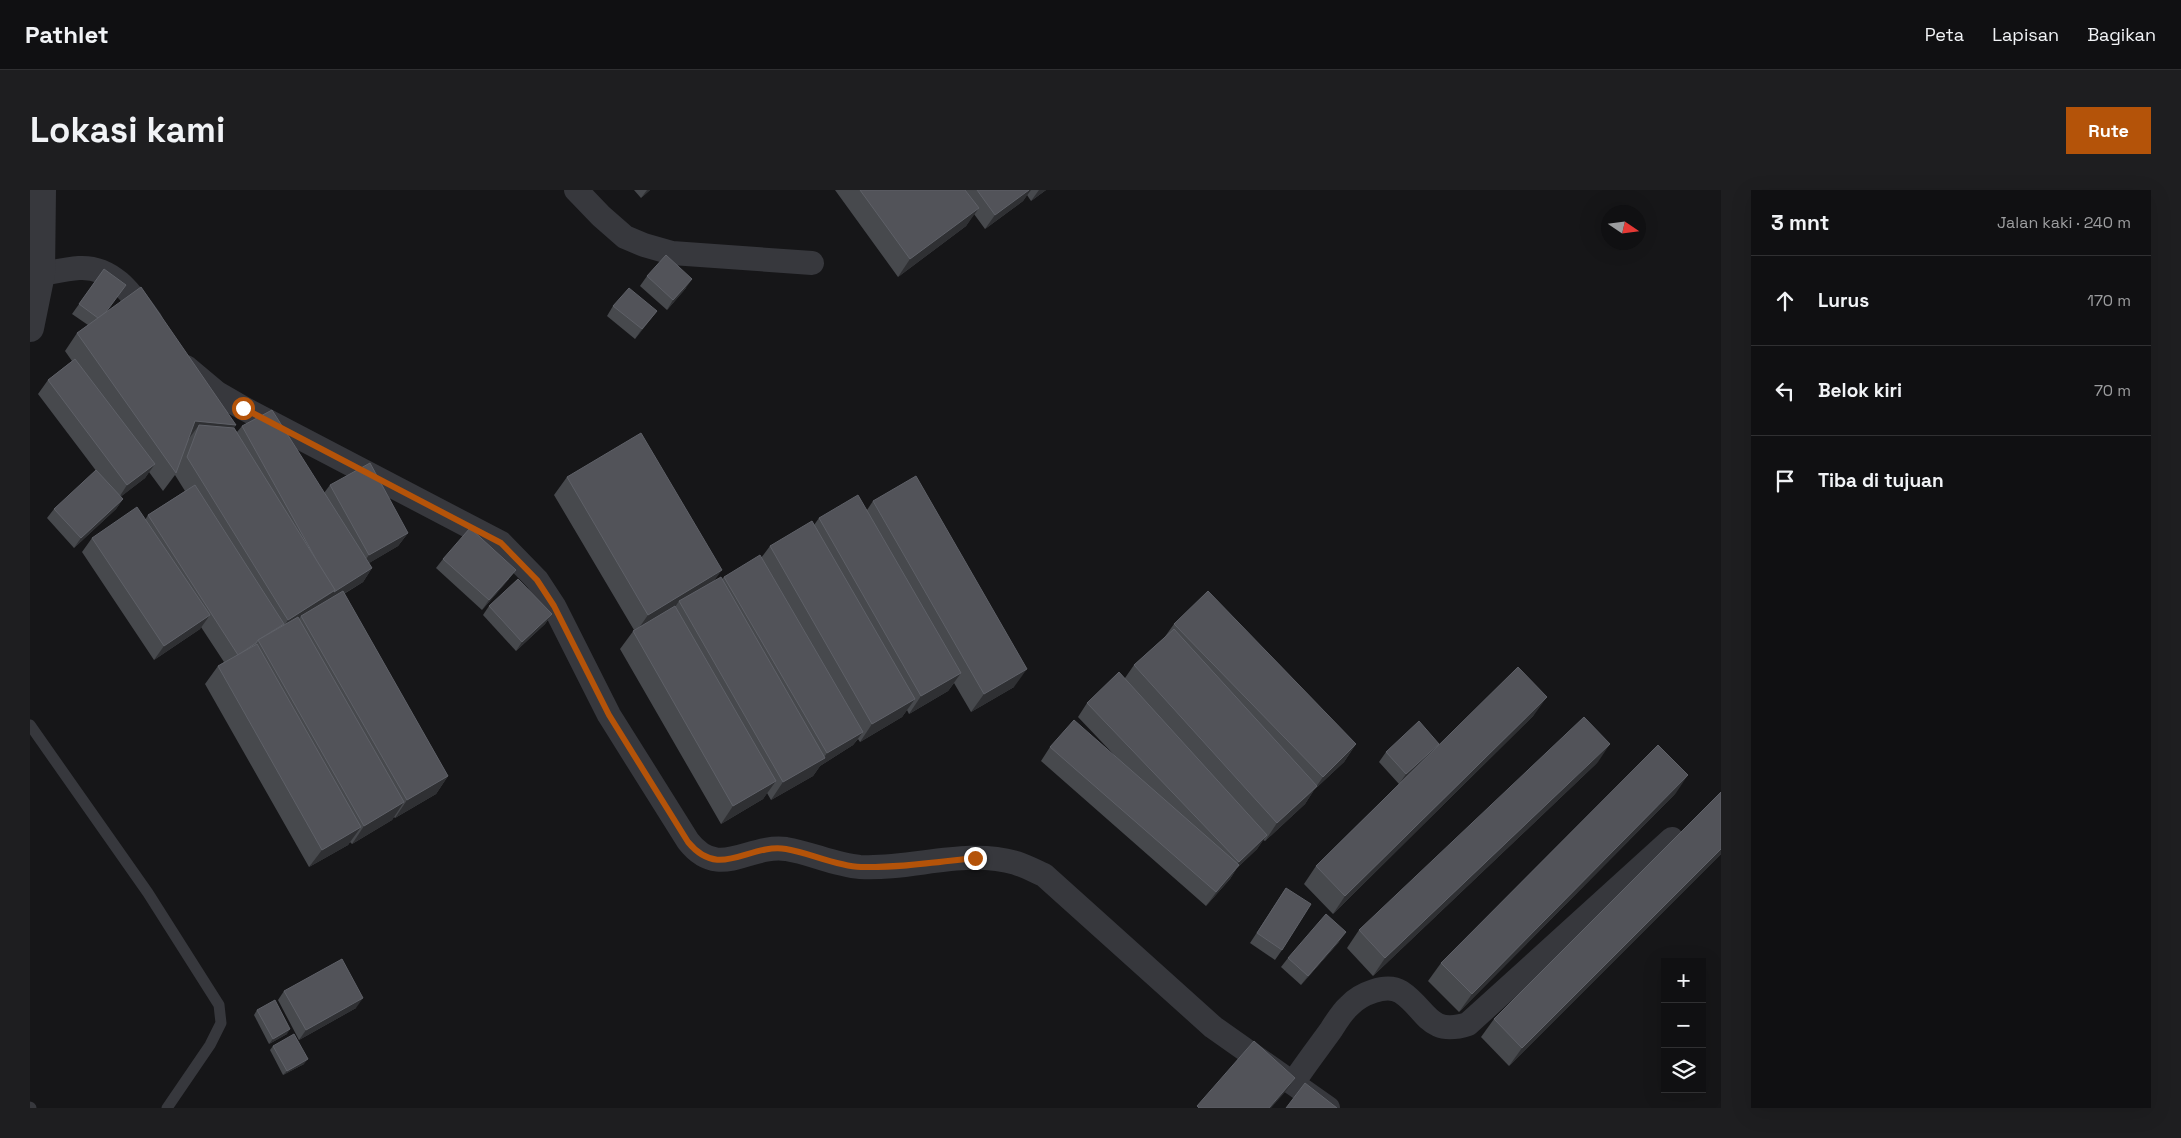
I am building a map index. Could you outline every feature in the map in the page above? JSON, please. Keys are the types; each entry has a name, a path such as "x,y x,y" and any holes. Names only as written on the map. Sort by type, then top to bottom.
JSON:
{"street":[{"path":"576,190 624,237 644,245 672,253 812,263"},
{"path":"30,328 41,274 45,192"},
{"path":"41,274 81,268 101,271 116,279 130,293 183,364 217,393 297,438 385,481 501,543 537,580 554,606 609,715 688,842 703,857 722,861 772,849 786,849 859,867 975,858 1016,863 1044,876 1213,1027 1328,1108"},
{"path":"1292,1083 1349,1006 1365,994 1380,990 1400,992 1431,1021 1444,1027 1456,1028 1468,1024 1672,839"}],"lane":[{"path":"30,725 148,894 219,1005 221,1023 210,1045 167,1108"}],"building":[{"path":"860,190 965,190 979,208 910,259"},
{"path":"977,190 1029,190 995,215"},
{"path":"666,255 692,279 673,300 647,276"},
{"path":"104,269 126,285 106,312 98,318 79,304"},
{"path":"141,287 236,425 195,421 176,473 77,333"},
{"path":"629,288 657,311 642,329 613,306"},
{"path":"75,359 155,464 127,485 48,380"},
{"path":"272,410 372,568 334,592 335,590 242,426"},
{"path":"199,425 234,428 335,590 288,620 187,457"},
{"path":"641,433 722,570 648,615 567,477"},
{"path":"370,463 408,533 369,555 330,485"},
{"path":"96,470 123,499 81,538 54,509"},
{"path":"916,476 1027,669 984,694 873,501"},
{"path":"195,485 284,624 238,655 148,515"},
{"path":"858,495 961,673 921,696 819,518"},
{"path":"137,507 210,615 164,646 92,538"},
{"path":"812,521 915,699 872,724 770,546"},
{"path":"470,528 516,570 489,600 443,559"},
{"path":"760,555 863,732 827,753 724,577"},
{"path":"721,577 825,758 783,782 679,601"},
{"path":"518,579 552,614 522,642 489,606"},
{"path":"343,591 448,776 407,800 301,616"},
{"path":"1208,591 1356,744 1323,777 1174,624"},
{"path":"675,606 776,781 733,806 633,631"},
{"path":"298,617 404,802 364,826 258,640"},
{"path":"1174,629 1317,786 1277,823 1134,665"},
{"path":"257,644 361,827 322,850 218,666"},
{"path":"1518,667 1547,697 1345,896 1316,866"},
{"path":"1119,672 1267,835 1239,862 1087,703"},
{"path":"1584,717 1610,744 1385,958 1359,930"},
{"path":"1074,720 1239,865 1216,892 1050,747"},
{"path":"1419,721 1439,744 1406,774 1386,752"},
{"path":"1658,745 1688,775 1472,994 1441,963"},
{"path":"1721,792 1721,849 1522,1048 1494,1019"},
{"path":"1286,888 1311,904 1282,950 1257,933"},
{"path":"1326,914 1346,932 1308,976 1288,958"},
{"path":"342,959 363,998 306,1030 284,991"},
{"path":"275,1000 290,1029 273,1039 257,1010"},
{"path":"294,1034 308,1059 287,1071 273,1046"},
{"path":"1254,1041 1295,1078 1269,1108 1199,1108 1197,1106"},
{"path":"1305,1083 1337,1108 1286,1108"}],"route":[{"path":"243,408 337,459 385,481 501,543 519,560 537,580 554,606 609,715 688,842 703,857 722,861 772,849 786,849 859,867 906,865 975,858"}]}
